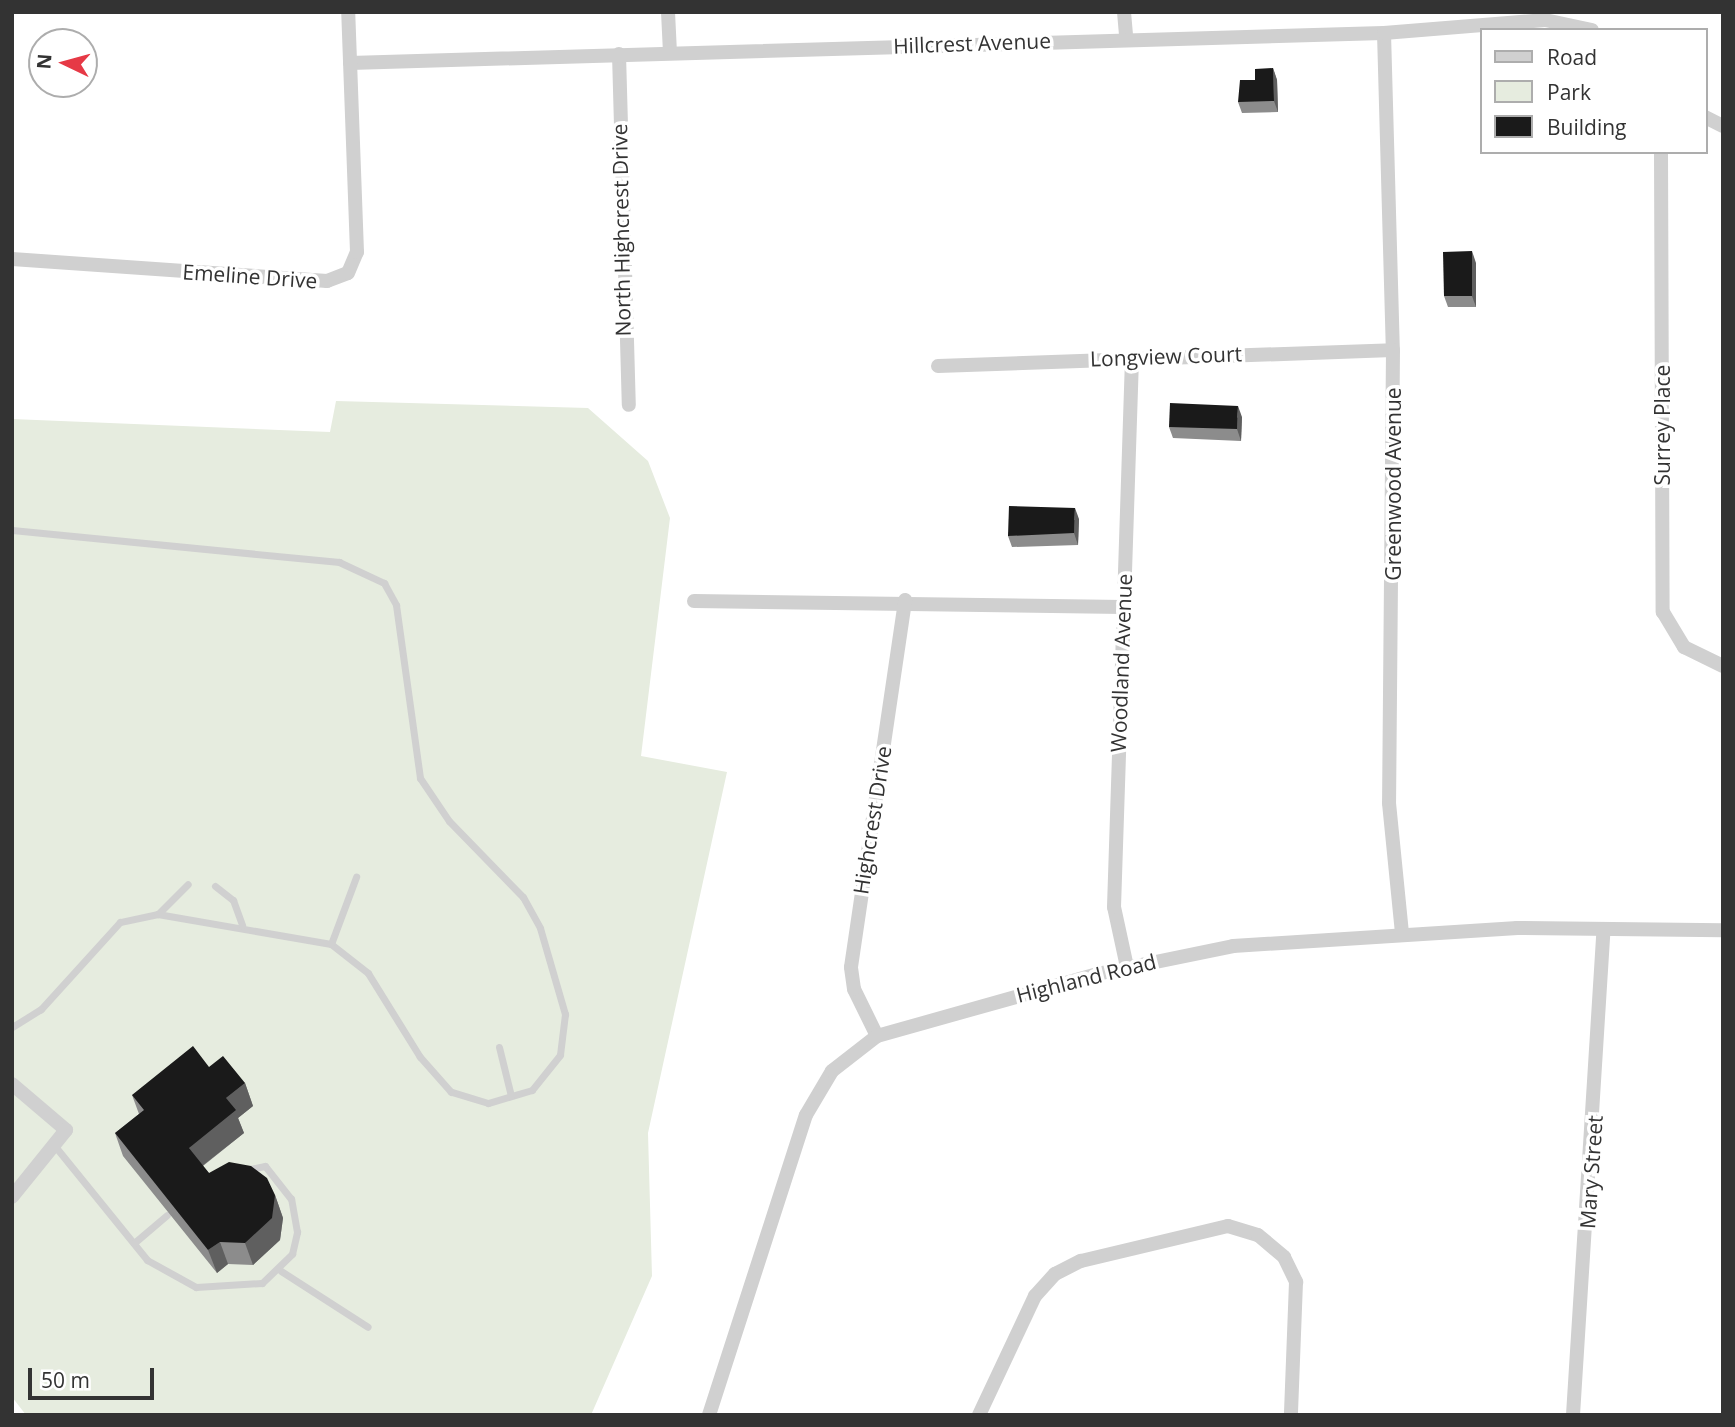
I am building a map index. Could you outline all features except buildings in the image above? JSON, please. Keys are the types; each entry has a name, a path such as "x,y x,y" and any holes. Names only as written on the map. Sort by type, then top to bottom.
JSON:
{"street":[{"name":"Emeline Drive","path":"12,259 327,281 348,273 357,252 348,12"},
{"path":"668,12 670,53"},
{"path":"1125,12 1126,37"},
{"name":"Hillcrest Avenue","path":"350,63 1126,37 1384,33 1545,20 1583,28"},
{"name":"Greenwood Avenue","path":"1384,33 1393,350 1389,803 1402,934"},
{"name":"North Highcrest Drive","path":"619,54 629,405"},
{"path":"1707,118 1723,126"},
{"name":"Surrey Place","path":"1661,154 1663,612 1684,647 1723,666"},
{"name":"Longview Court","path":"938,366 1393,350"},
{"name":"Woodland Avenue","path":"1127,967 1114,908 1132,358"},
{"path":"694,601 905,600 1123,607"},
{"name":"Highcrest Drive","path":"877,1036 854,989 851,967 905,600"},
{"name":"Highland Road","path":"709,1415 806,1115 832,1071 877,1036 1127,967 1233,946 1402,934 1604,929 1723,930"},
{"name":"Mary Street","path":"1573,1415 1604,929"},
{"path":"12,1084 66,1130 12,1198"},
{"path":"979,1415 1035,1296 1055,1274 1081,1261 1228,1226 1258,1235 1294,1275 1299,1314 1291,1415"}],"lane":[{"path":"12,530 339,562 384,583 396,605 420,778 449,821 523,897 540,928 565,1014 560,1055 532,1090 488,1103 451,1092 420,1057 368,973 331,944 242,925 158,914 120,922 41,1009 12,1027"},
{"path":"331,944 356,877"},
{"path":"158,914 188,884"},
{"path":"215,886 233,900 242,925"},
{"path":"499,1047 511,1096"},
{"path":"53,1144 147,1260 196,1287 262,1283 281,1271 298,1232 291,1199 265,1166 236,1172"},
{"path":"134,1243 167,1216"},
{"path":"281,1271 368,1327"}],"green space":[{"path":"336,401 588,408 648,461 670,518 641,756 727,772 648,1133 652,1276 591,1415 26,1415 12,1397 12,419 330,432"}]}
